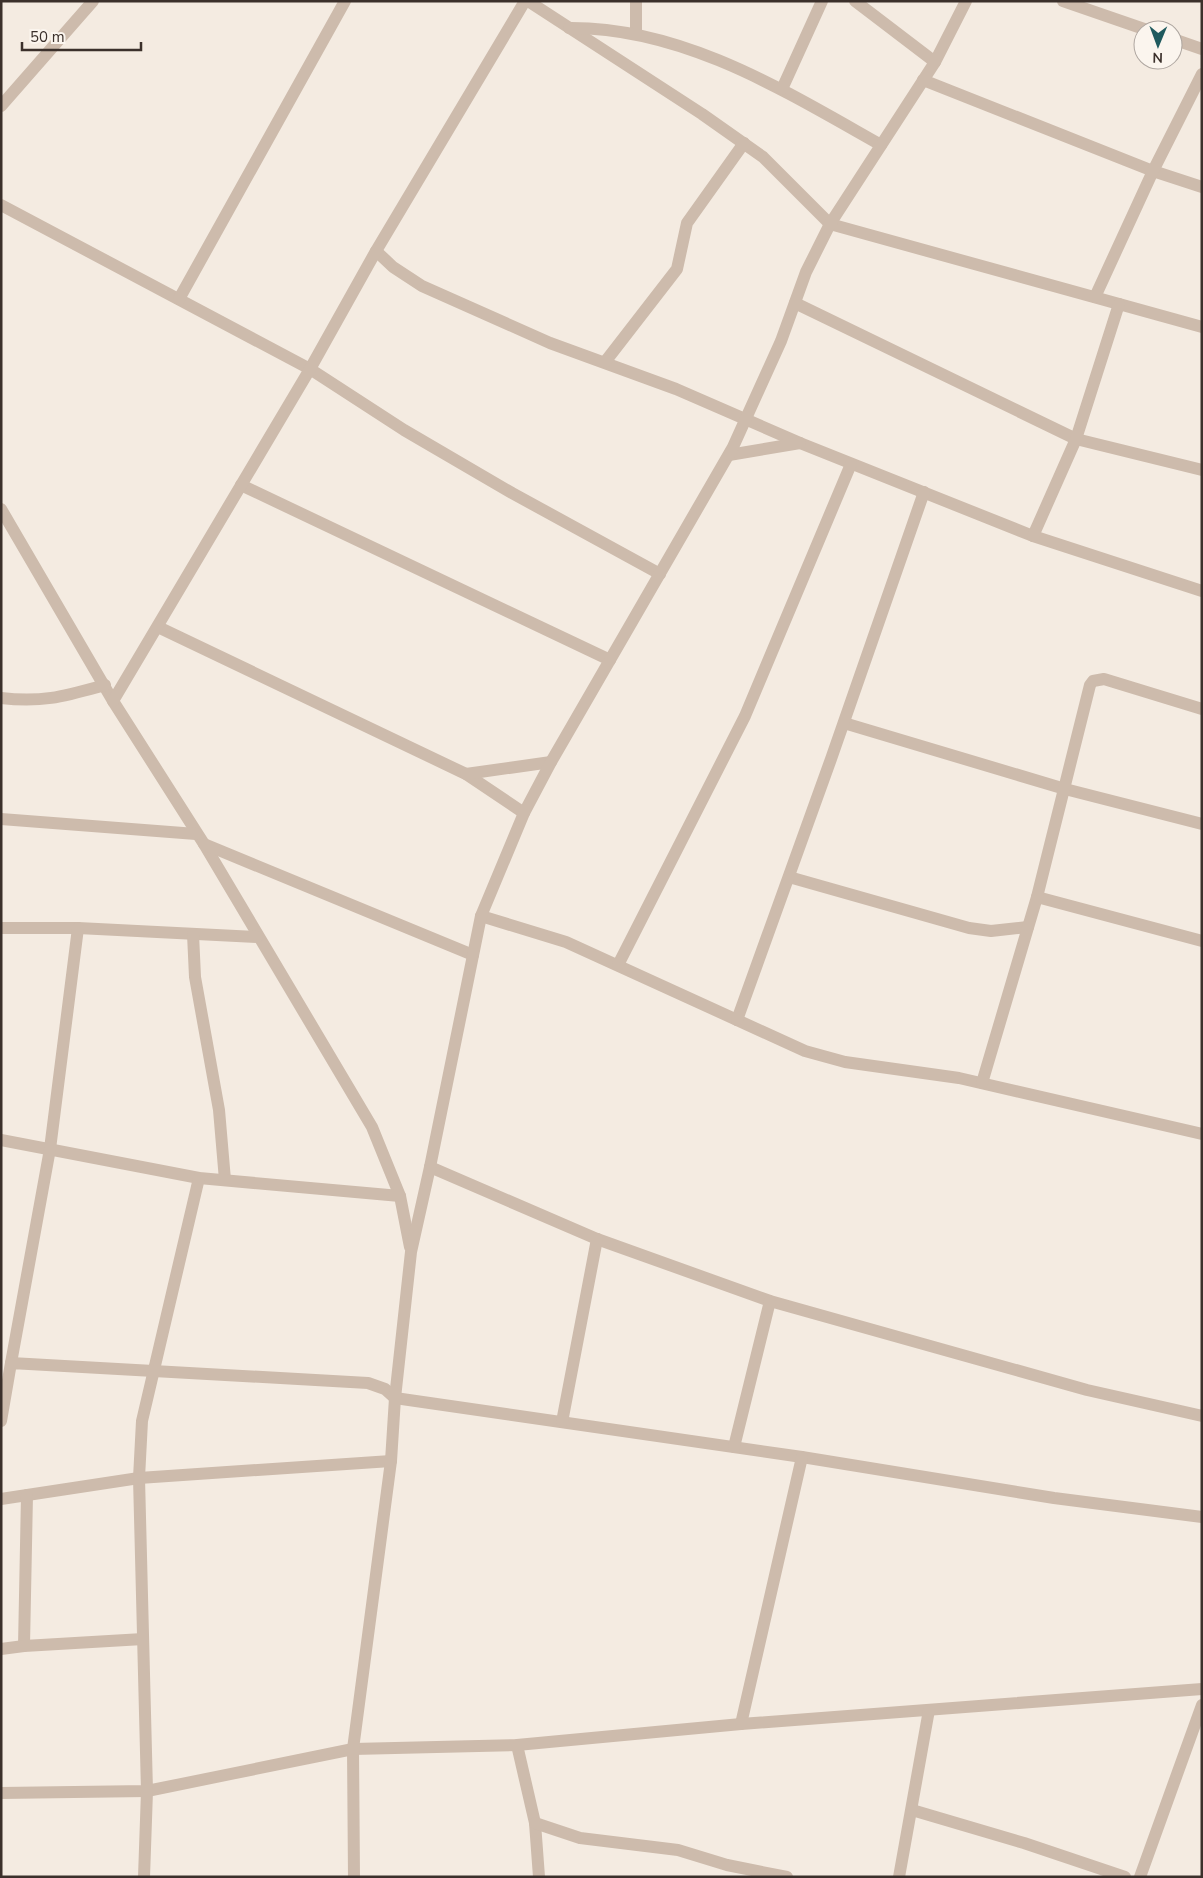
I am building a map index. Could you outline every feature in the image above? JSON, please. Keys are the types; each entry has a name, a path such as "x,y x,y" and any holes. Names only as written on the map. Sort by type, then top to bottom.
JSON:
{"street":[{"path":"1,106 93,1"},
{"path":"179,299 345,1"},
{"path":"113,701 310,369 376,252 526,1 764,157 830,224 1202,327"},
{"path":"636,1 636,33"},
{"path":"782,89 822,1"},
{"path":"855,1 935,62"},
{"path":"354,1877 353,1749 391,1461 395,1398 410,1252 430,1167 481,916 524,813 551,762 729,455 746,420 806,272 830,224 935,62 966,1"},
{"path":"1063,1 1133,25"},
{"path":"569,28 599,28 636,33 709,57 782,89 881,145"},
{"path":"1183,42 1202,49"},
{"path":"1095,297 1202,74"},
{"path":"923,80 1154,171 1202,187"},
{"path":"605,362 677,269 687,223 744,143"},
{"path":"1,205 310,369 404,430 660,574"},
{"path":"376,252 393,267 422,286 550,342 676,388 800,443 1033,536 1202,591"},
{"path":"795,303 1076,439 1202,470"},
{"path":"1033,536 1076,439 1119,304"},
{"path":"729,455 800,443"},
{"path":"618,965 745,716 851,464"},
{"path":"241,485 610,660"},
{"path":"737,1020 844,723 924,492"},
{"path":"1,509 113,701 204,844 257,937 372,1126 400,1196 410,1252"},
{"path":"158,627 466,774 524,813"},
{"path":"982,1083 1037,897 1088,691 1093,681 1104,678 1202,709"},
{"path":"1,698 27,701 54,700 105,685"},
{"path":"844,723 1065,789 1202,824"},
{"path":"466,774 551,762"},
{"path":"1,819 196,834"},
{"path":"204,844 473,955"},
{"path":"789,877 969,928 991,931 1028,927"},
{"path":"1037,897 1202,941"},
{"path":"481,916 566,942 805,1051 837,1060 982,1083 1202,1134"},
{"path":"1,928 78,928 257,937"},
{"path":"1,1421 50,1149 78,928"},
{"path":"193,934 195,977 219,1110 225,1180"},
{"path":"1,1140 199,1178 400,1196"},
{"path":"430,1167 597,1239 770,1301 1087,1390 1202,1416"},
{"path":"144,1877 147,1791 138,1478 142,1421 155,1373 199,1178"},
{"path":"562,1422 597,1239"},
{"path":"734,1447 770,1301"},
{"path":"11,1363 155,1373 368,1384 384,1389 395,1398 802,1457 1054,1498 1202,1517"},
{"path":"741,1724 802,1457"},
{"path":"1,1499 138,1478 391,1461"},
{"path":"24,1646 27,1495"},
{"path":"1,1649 143,1639"},
{"path":"1,1793 147,1791 353,1749 517,1745 741,1724 1202,1689"},
{"path":"1140,1877 1202,1705"},
{"path":"898,1876 912,1810 929,1710"},
{"path":"517,1745 535,1824 539,1877"},
{"path":"912,1810 1024,1842 1125,1877"},
{"path":"535,1824 580,1838 678,1850 727,1865 787,1877"}]}
